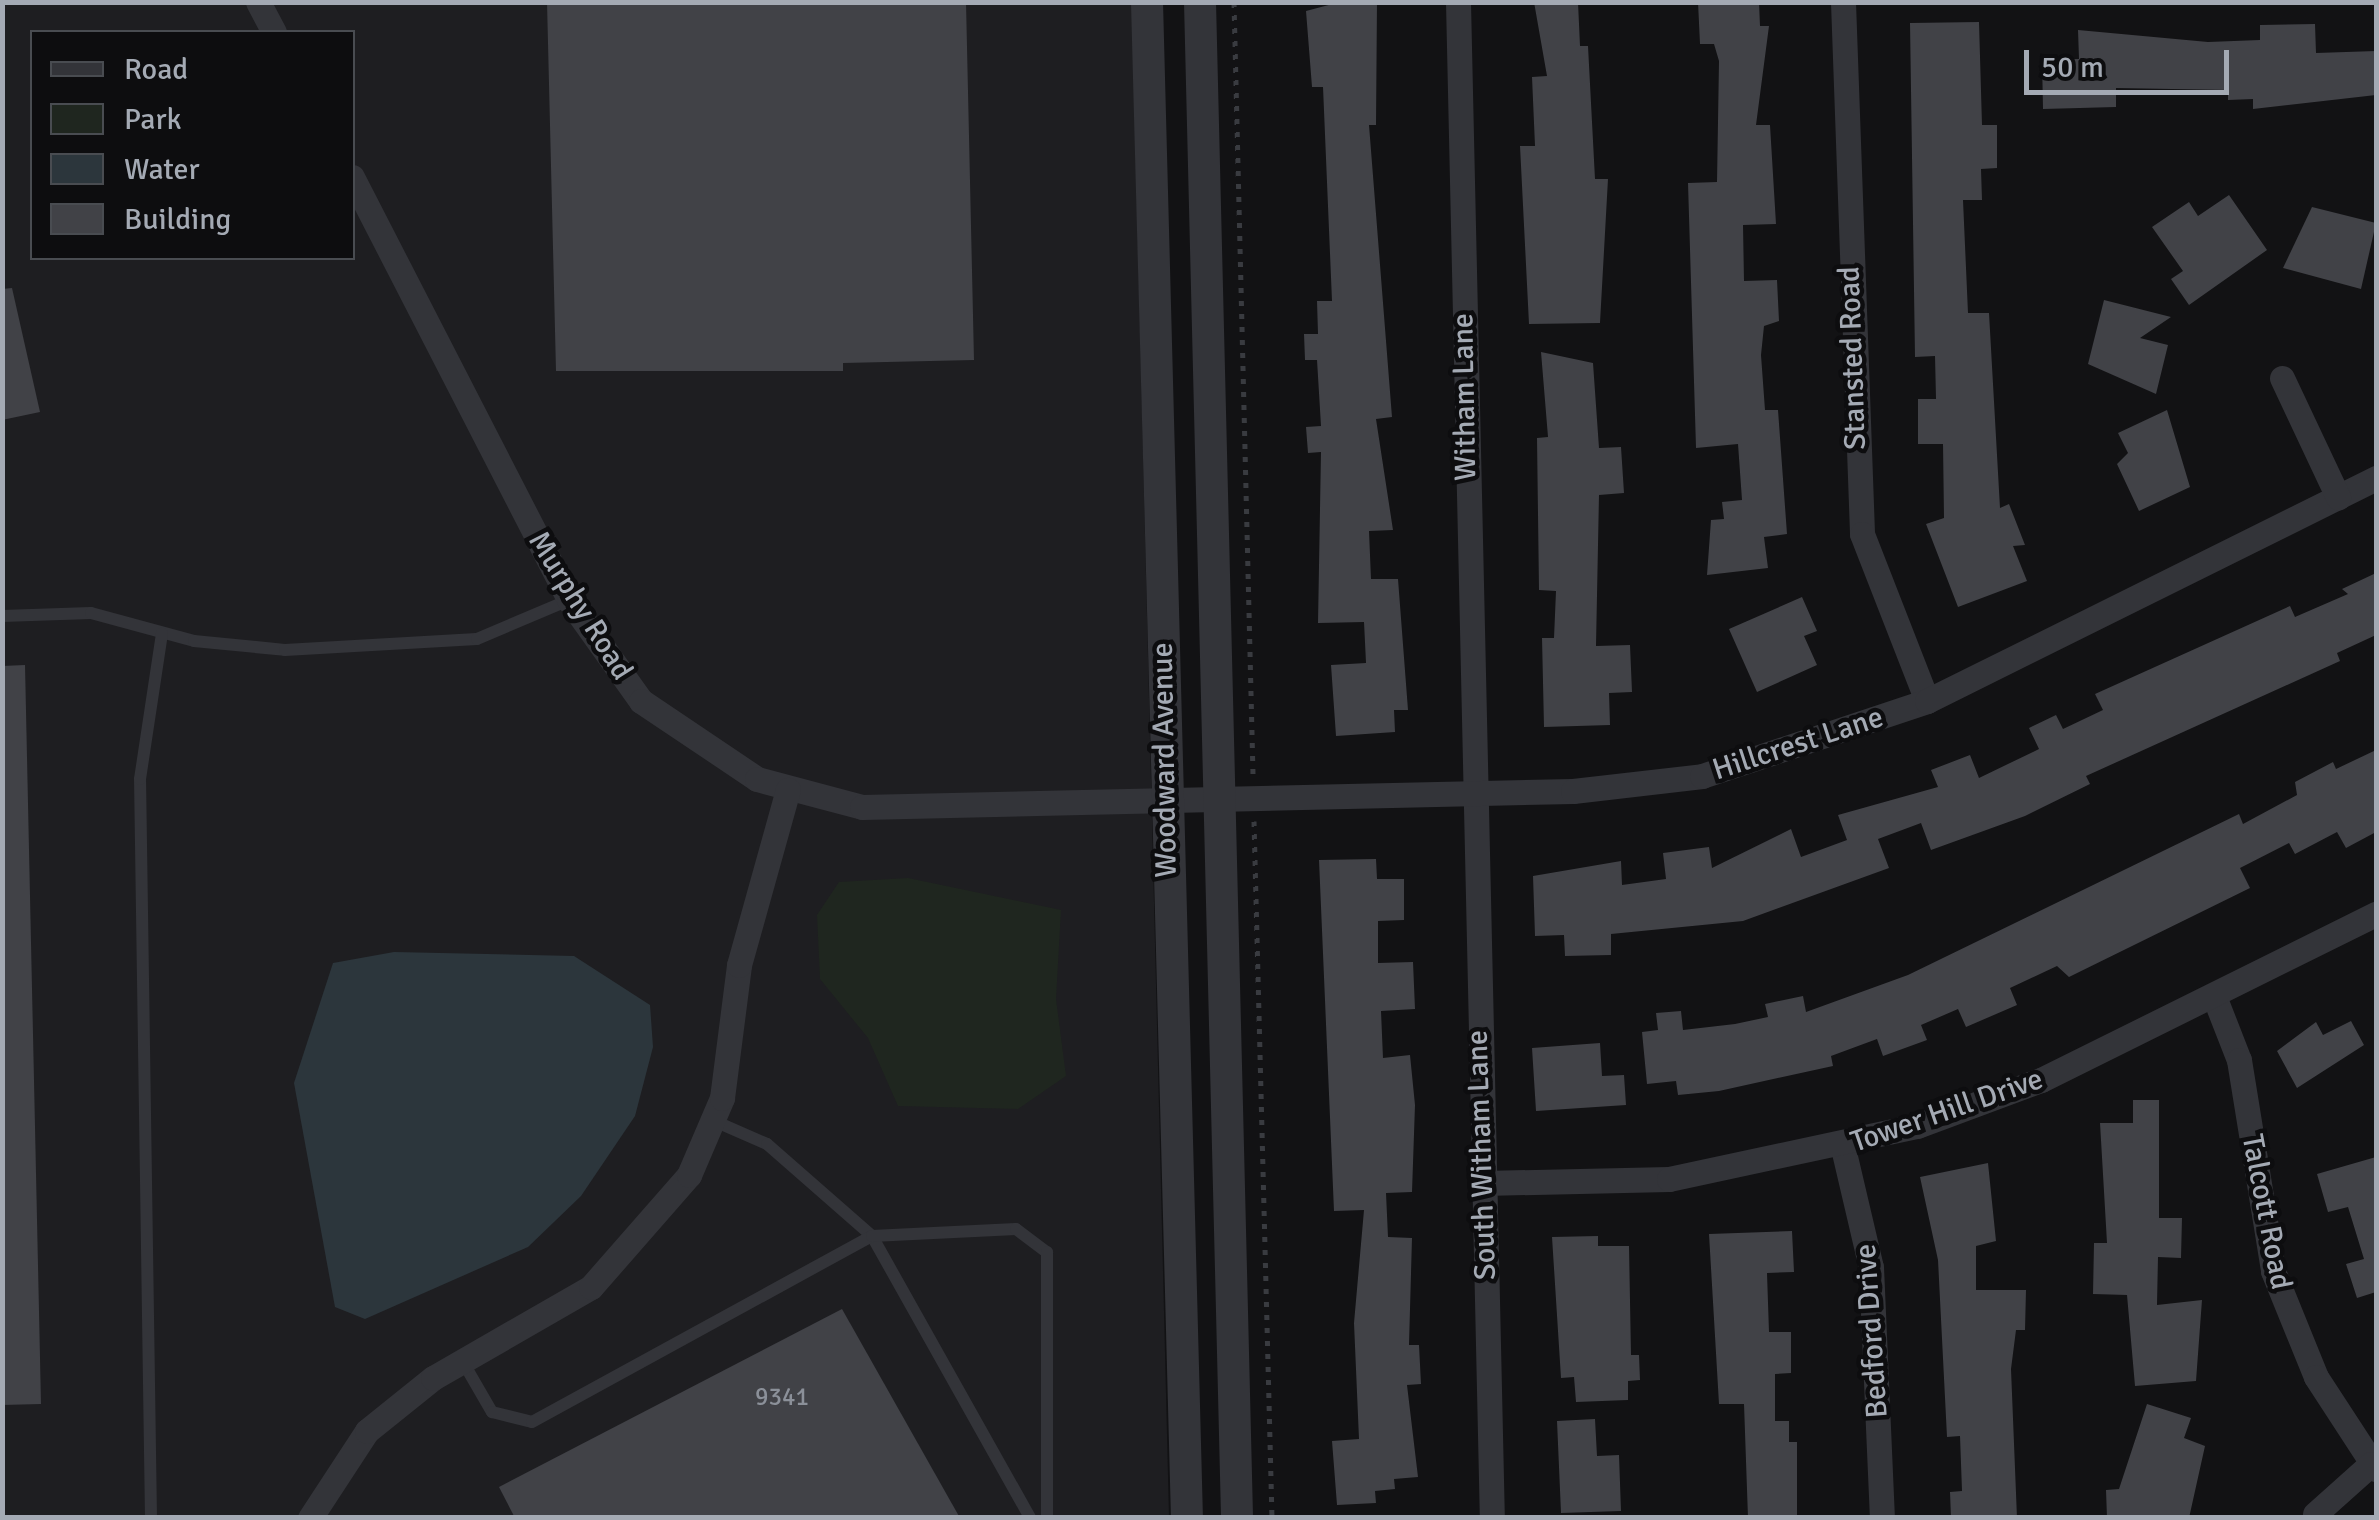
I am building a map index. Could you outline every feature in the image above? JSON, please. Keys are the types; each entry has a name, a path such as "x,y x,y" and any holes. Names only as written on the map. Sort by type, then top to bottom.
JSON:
{"street":[{"path":"258,2 273,30"},
{"name":"Woodward Avenue","path":"1147,2 1186,1518"},
{"name":"Woodward Avenue","path":"1200,2 1237,1518"},
{"name":"Witham Lane","path":"1458,2 1472,792"},
{"name":"Stansted Road","path":"1843,2 1862,534 1926,701"},
{"name":"Murphy Road","path":"355,183 570,600 640,701 788,790 906,810 1166,804"},
{"path":"2282,378 2338,497"},
{"name":"Hillcrest Lane","path":"1166,804 1607,790 1702,776 1926,701 2376,478"},
{"path":"313,1516 366,1431 464,1362 592,1287 688,1175 712,1120 739,965 788,790"},
{"name":"South Witham Lane","path":"1472,792 1492,1518"},
{"name":"Tower Hill Drive","path":"1483,1183 1650,1181 1843,1148 1993,1101 2376,914"},
{"name":"Talcott Road","path":"2214,996 2239,1060 2273,1271 2316,1378 2374,1466"},
{"name":"Bedford Drive","path":"1843,1148 1871,1267 1882,1518"},
{"path":"2315,1514 2374,1466"}],"lane":[{"path":"2,616 91,613 162,634 284,650 434,645 477,638 570,600"},
{"path":"151,1518 140,779 162,634"},
{"path":"712,1120 767,1144 872,1236 1030,1518"},
{"path":"464,1362 492,1412 532,1422 872,1236 1016,1230 1047,1252 1047,1518"}],"path":[{"path":"1234,2 1253,768"},
{"path":"1255,834 1272,1518"}],"shaded area":[{"path":"3,3 1132,3 1169,1517 3,1518"}],"green space":[{"path":"908,878 1061,910 1056,999 1066,1076 1018,1109 898,1106 868,1038 820,979 817,915 839,882"}],"water":[{"path":"394,952 574,956 650,1005 653,1047 635,1116 581,1196 528,1247 365,1319 335,1307 294,1083 333,963"}],"building":[{"path":"547,2 966,2 974,360 843,363 843,371 556,371"},
{"path":"1340,2 1377,2 1376,125 1369,125 1392,417 1376,419 1393,530 1369,531 1371,579 1398,579 1408,710 1394,710 1395,732 1336,736 1331,665 1366,663 1364,622 1318,623 1321,452 1308,453 1306,427 1321,426 1317,360 1305,360 1304,334 1318,334 1317,301 1332,301 1323,87 1312,87 1306,11"},
{"path":"1534,2 1578,2 1580,46 1588,46 1595,179 1608,179 1600,323 1529,324 1520,146 1535,146 1532,77 1547,76"},
{"path":"1698,2 1759,2 1760,26 1769,26 1756,125 1770,125 1776,224 1743,225 1744,281 1777,280 1779,321 1764,326 1761,355 1765,410 1778,410 1787,534 1764,537 1768,568 1707,575 1711,520 1724,519 1722,502 1742,500 1738,444 1696,448 1688,183 1717,182 1719,61 1714,44 1700,44"},
{"path":"1979,22 1982,125 1997,125 1997,168 1981,169 1982,200 1963,200 1968,313 1989,313 2000,508 2009,504 2025,545 2013,546 2027,581 1958,607 1926,524 1944,518 1943,444 1918,444 1918,399 1936,399 1935,356 1915,357 1910,23"},
{"path":"2315,24 2316,53 2376,51 2376,95 2253,109 2253,99 2228,100 2228,90 2116,88 2116,107 2043,109 2042,60 2079,59 2078,30 2208,42 2260,40 2260,25"},
{"path":"2229,195 2267,250 2189,305 2171,279 2183,271 2152,227 2189,202 2198,216"},
{"path":"2312,207 2376,223 2361,289 2283,268"},
{"path":"12,288 40,412 2,420 2,289"},
{"path":"2104,300 2171,317 2140,338 2168,345 2156,394 2088,364"},
{"path":"1541,352 1593,363 1599,448 1621,447 1624,493 1599,495 1596,646 1630,645 1632,692 1609,693 1610,725 1544,727 1542,638 1554,638 1556,591 1539,590 1537,438 1548,437"},
{"path":"2167,410 2190,487 2139,511 2117,464 2128,453 2118,433"},
{"path":"2376,573 2376,635 2337,653 2340,661 2086,776 2090,784 2025,816 1931,850 1921,823 1878,839 1889,868 1743,921 1611,934 1611,955 1565,956 1564,935 1535,936 1533,876 1621,861 1622,885 1666,879 1663,853 1709,847 1712,868 1791,829 1801,857 1847,840 1838,815 1938,787 1931,770 1970,755 1979,778 2039,749 2029,728 2056,715 2063,729 2103,710 2095,694 2290,606 2295,617 2348,594 2342,589"},
{"path":"1802,597 1817,631 1804,636 1817,665 1757,692 1729,629"},
{"path":"25,665 41,1404 2,1405 2,666"},
{"path":"2376,750 2376,832 2346,848 2337,832 2295,854 2289,843 2240,868 2250,888 2069,977 2057,966 2010,988 2017,1005 1966,1027 1958,1009 1921,1025 1927,1040 1883,1056 1877,1039 1831,1056 1833,1066 1719,1091 1678,1095 1676,1081 1647,1084 1642,1032 1658,1030 1656,1013 1681,1011 1683,1030 1735,1024 1768,1017 1765,1004 1803,996 1806,1012 1908,975 2239,814 2243,824 2297,795 2295,782 2333,762 2336,769"},
{"path":"1376,859 1377,879 1404,879 1404,920 1378,921 1378,963 1413,962 1415,1009 1381,1011 1383,1058 1410,1055 1415,1105 1412,1192 1386,1193 1388,1237 1412,1238 1409,1345 1419,1345 1421,1384 1407,1385 1418,1477 1394,1479 1395,1489 1375,1491 1376,1503 1337,1505 1332,1441 1359,1439 1354,1323 1364,1210 1334,1211 1319,860"},
{"path":"2351,1021 2364,1045 2297,1088 2277,1051 2316,1022 2323,1035"},
{"path":"1600,1043 1602,1076 1624,1075 1626,1105 1536,1111 1532,1048"},
{"path":"2133,1100 2159,1100 2159,1218 2182,1218 2181,1258 2158,1257 2157,1305 2202,1300 2196,1381 2135,1386 2127,1295 2093,1294 2094,1243 2107,1243 2100,1123 2133,1123"},
{"path":"2376,1157 2376,1292 2357,1298 2346,1264 2364,1259 2348,1207 2328,1212 2317,1174"},
{"path":"1988,1163 1996,1241 1976,1246 1976,1290 2026,1290 2025,1330 2016,1330 2011,1369 2017,1518 1951,1518 1950,1492 1962,1491 1960,1436 1947,1437 1938,1260 1920,1177"},
{"path":"1792,1231 1794,1272 1767,1273 1769,1332 1791,1332 1791,1373 1775,1374 1775,1421 1789,1421 1789,1442 1797,1442 1797,1518 1748,1518 1744,1404 1719,1404 1709,1234"},
{"path":"1598,1236 1598,1246 1629,1246 1631,1355 1639,1355 1640,1380 1628,1381 1628,1400 1576,1402 1574,1377 1561,1378 1552,1237"},
{"path":"842,1309 960,1518 515,1518 499,1487"},
{"path":"2147,1404 2191,1418 2184,1438 2205,1446 2189,1518 2107,1518 2106,1490 2119,1489"},
{"path":"1595,1419 1597,1456 1619,1455 1621,1511 1561,1513 1557,1421"}]}
